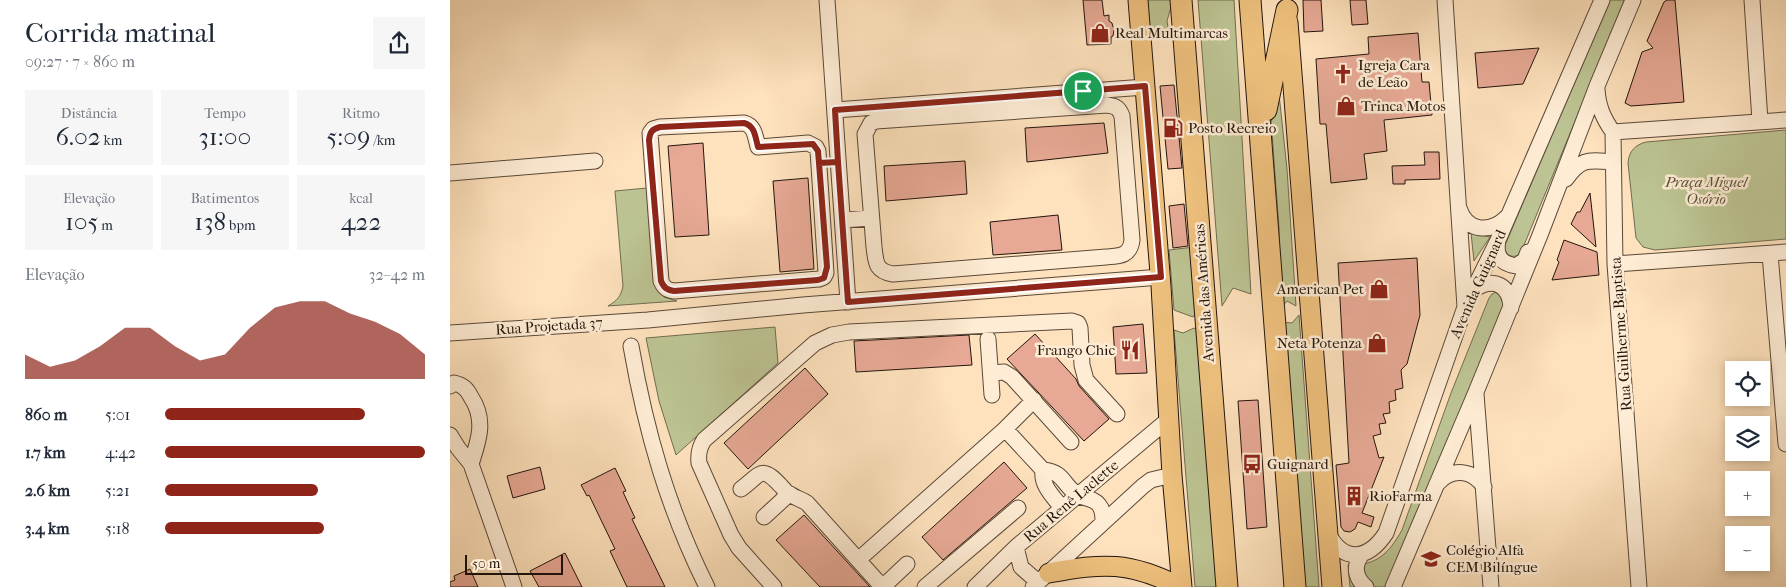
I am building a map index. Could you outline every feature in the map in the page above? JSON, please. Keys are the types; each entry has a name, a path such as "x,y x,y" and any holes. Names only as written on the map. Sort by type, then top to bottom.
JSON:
{"highway":[{"name":"Avenida das Américas","path":"1181,0 1227,587"},
{"path":"1250,0 1295,587"},
{"path":"1261,135 1287,5"}],"main road":[{"path":"1040,581 1086,567 1111,565 1125,566 1162,578 1181,587 1172,475 1161,277 1138,0"},
{"path":"1287,5 1332,587"}],"street":[{"path":"827,0 848,302"},
{"path":"1445,0 1465,307"},
{"name":"Avenida Guignard","path":"1362,554 1373,549 1386,533 1465,307 1498,240 1602,0"},
{"path":"1392,585 1511,308 1597,86 1633,0"},
{"path":"1752,0 1760,121"},
{"path":"835,110 1145,86"},
{"path":"1597,86 1600,110 1605,122 1613,132 1786,120"},
{"path":"1107,105 1120,109 1132,240 1128,253 893,274 879,269 876,262 871,218 865,134 871,123 876,121 1107,105"},
{"path":"750,124 754,129 758,147 813,144 818,151 819,163 827,267 824,278 674,291 664,287 661,281 649,140 653,129 660,127 750,124"},
{"name":"Rua Guilherme Baptista","path":"1613,132 1615,264 1640,587"},
{"path":"1557,190 1578,164 1587,160 1613,162"},
{"path":"450,173 595,161"},
{"path":"819,163 838,162"},
{"path":"1458,204 1461,215 1468,223 1478,228 1490,229 1500,224 1508,216"},
{"path":"843,220 871,218"},
{"path":"1498,240 1496,250 1500,258 1508,264 1516,266 1525,260 1535,239 1540,234"},
{"path":"1615,264 1786,252"},
{"path":"1770,254 1786,444"},
{"name":"Rua Projetada 37","path":"450,334 648,320 1161,277"},
{"path":"1475,289 1482,284 1500,285 1510,299 1511,308"},
{"path":"774,587 739,548 731,535 699,463 698,455 704,440 815,343 832,335 849,332 1072,321 1078,323 1080,328 1083,373 1086,380 1117,414"},
{"path":"988,339 992,394"},
{"path":"631,346 640,397 654,452 670,503 707,587"},
{"path":"991,373 1008,374 1071,442"},
{"path":"450,386 454,383 466,388 476,404 479,415 481,429 471,464"},
{"path":"1476,392 1491,587"},
{"path":"858,560 1034,400"},
{"name":"Rua Renê Laclette","path":"975,587 1062,508 1169,419"},
{"path":"1005,428 1043,470 1057,473 1078,495 1099,504 1103,511 1104,521"},
{"path":"450,435 471,464 514,587"},
{"path":"1043,470 1042,478 1044,485 1062,508"},
{"path":"741,489 761,473 766,472 770,474 789,494 799,497 807,503 877,582 882,584 888,582 907,564"},
{"path":"1437,483 1442,477 1450,473 1466,472 1480,480 1484,487"},
{"path":"1016,548 1021,567 1040,581 1151,480 1160,476 1172,475"},
{"path":"764,517 789,494"},
{"path":"925,587 1018,508"},
{"path":"1328,535 1341,551 1350,554 1362,554"},
{"path":"1362,554 1358,559 1356,575 1366,587"}],"green space":[{"path":"1147,0 1173,0 1167,21 1169,33 1149,35"},
{"path":"1198,0 1234,0 1251,294 1233,288 1222,306"},
{"path":"1609,0 1625,0 1522,250 1516,256 1508,255 1504,248"},
{"path":"1279,94 1287,169 1296,306 1287,301 1279,310 1279,228 1271,120"},
{"name":"Praça Miguel Osório","path":"1786,130 1786,239 1655,250 1643,247 1636,238 1628,163 1631,152 1636,147 1646,142"},
{"path":"647,188 659,292 664,297 677,301 608,306 618,298 623,286 615,191"},
{"path":"1471,233 1490,237 1474,261"},
{"path":"1194,247 1198,311 1193,317 1174,310 1169,250"},
{"path":"1498,291 1506,305 1385,587 1350,587 1348,565 1367,563 1381,556 1392,545 1402,530 1451,393 1489,298"},
{"path":"1299,315 1319,587 1300,587 1281,322 1292,323"},
{"path":"775,327 778,363 676,455 659,401 646,338"},
{"path":"1194,328 1200,332 1218,587 1195,587 1174,330 1183,333"}],"building":[{"name":"Real Multimarcas","path":"1083,0 1102,0 1104,16 1109,15 1109,21 1112,23 1114,30 1111,44 1087,45"},
{"path":"1303,0 1321,0 1323,31 1304,32"},
{"path":"1350,0 1366,0 1368,24 1352,25"},
{"path":"1675,0 1684,102 1631,106 1625,103 1642,52 1653,48 1647,41 1664,2"},
{"path":"1418,33 1422,82 1429,82 1432,115 1384,120 1387,151 1364,154 1367,179 1331,183 1326,124 1320,124 1316,59 1369,54 1368,37"},
{"path":"1539,48 1523,84 1478,88 1475,53"},
{"path":"1174,85 1182,168 1168,169 1160,86"},
{"path":"1104,123 1108,153 1027,162 1025,128"},
{"path":"703,143 709,235 675,237 668,146"},
{"path":"1424,152 1439,152 1440,179 1405,180 1405,184 1393,184 1392,166 1425,165"},
{"path":"965,161 967,194 886,201 884,166"},
{"path":"808,178 814,269 780,272 773,181"},
{"path":"1590,193 1596,247 1571,224"},
{"path":"1184,204 1188,246 1173,248 1169,206"},
{"path":"1058,215 1062,250 993,255 990,222"},
{"path":"1564,240 1597,252 1599,275 1552,280 1559,262 1557,260"},
{"path":"1417,258 1420,315 1407,364 1401,370 1403,388 1395,390 1396,400 1389,402 1390,413 1383,414 1386,423 1379,424 1381,434 1373,436 1379,458 1384,457 1362,513 1374,517 1371,527 1358,522 1355,529 1350,532 1344,531 1341,527 1336,465 1349,463 1338,263"},
{"name":"Frango Chic","path":"1143,324 1147,373 1116,374 1113,327"},
{"path":"1035,334 1109,419 1084,441 1007,359"},
{"path":"969,335 972,365 856,372 854,341"},
{"path":"805,368 828,394 748,469 724,443"},
{"name":"Guignard","path":"1258,400 1267,527 1247,529 1238,401"},
{"path":"1004,462 1027,488 943,560 922,537"},
{"path":"540,467 545,489 513,498 507,476"},
{"path":"615,468 626,491 623,492 635,518 632,519 665,587 627,587 610,551 615,549 589,495 587,496 581,485"},
{"path":"804,515 870,587 820,587 776,540"},
{"path":"565,553 582,587 539,587 530,571"},
{"path":"470,569 478,587 450,587 450,582 455,580 454,576"}],"place":[{"name":"Real Multimarcas","path":"1100,33"},
{"name":"Igreja Cara de Leão","path":"1343,74"},
{"name":"Trinca Motos","path":"1346,106"},
{"name":"Posto Recreio","path":"1173,128"},
{"name":"American Pet","path":"1379,289"},
{"name":"Neta Potenza","path":"1377,343"},
{"name":"Frango Chic","path":"1130,350"},
{"name":"Guignard","path":"1252,464"},
{"name":"RioFarma","path":"1354,496"},
{"name":"Colégio Alfa CEM Bilíngue","path":"1431,559"}],"route":[{"path":"1083,91 835,110 838,162 819,163 816,147 808,143 758,147 754,129 750,124 660,127 653,129 649,140 661,281 664,287 674,291 824,278 827,267 819,163 828,163 838,162 848,302 1161,277 1145,86 1083,91"}]}
